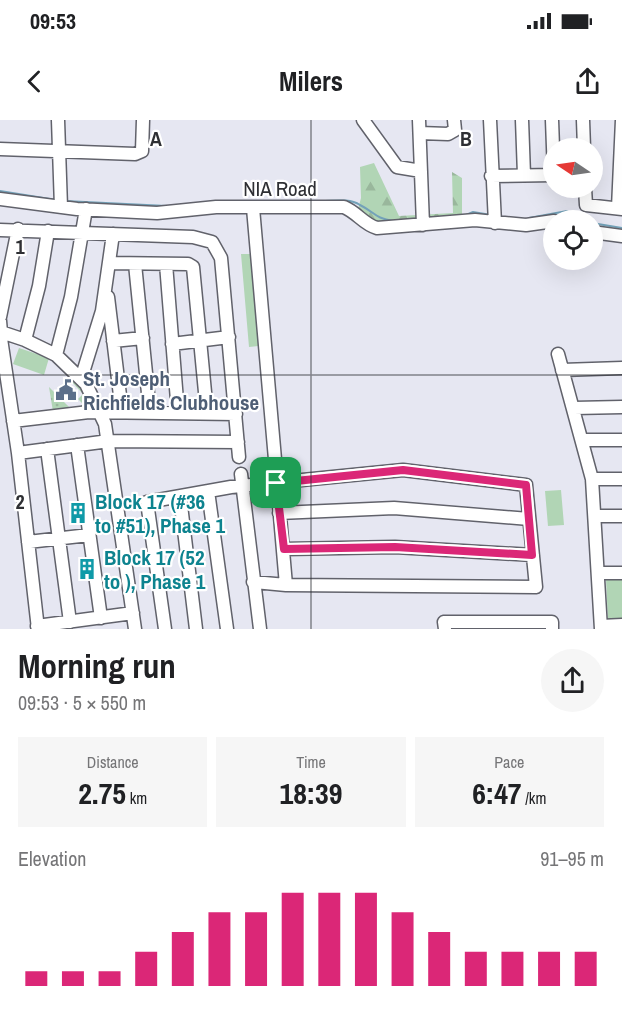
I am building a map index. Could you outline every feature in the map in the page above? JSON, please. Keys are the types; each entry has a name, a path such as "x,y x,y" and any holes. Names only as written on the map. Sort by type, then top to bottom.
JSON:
{"street":[{"path":"58,120 61,207"},
{"path":"0,149 58,153 135,154 142,151 143,120"},
{"path":"363,120 397,167 421,171"},
{"path":"423,225 420,126 448,134 455,130 454,120"},
{"path":"490,120 494,219"},
{"path":"522,120 524,175"},
{"path":"491,176 554,175 552,120"},
{"path":"583,120 584,138"},
{"path":"586,198 586,205 620,209 622,120"},
{"name":"NIA Road","path":"0,199 82,209 157,213 216,207 344,207 356,212 366,225 377,228 494,219 526,225 543,223"},
{"path":"253,208 286,585"},
{"path":"56,355 71,297 82,209"},
{"path":"18,229 0,325 18,453 38,628 133,614"},
{"path":"0,230 193,237 212,242 221,258 239,457"},
{"path":"25,340 39,286 48,231"},
{"path":"603,233 622,236"},
{"path":"81,379 91,350 107,286 113,234"},
{"path":"110,263 188,264 193,267 207,414"},
{"path":"135,264 150,413"},
{"path":"166,264 178,413"},
{"path":"107,286 122,412"},
{"path":"0,325 56,355 81,379 101,412 109,441 135,629"},
{"path":"172,344 229,337"},
{"path":"113,341 143,338"},
{"path":"558,354 584,440 592,479 601,627 622,625"},
{"path":"562,370 622,368"},
{"path":"574,408 622,407"},
{"path":"13,421 101,412 236,414"},
{"path":"584,440 622,440"},
{"path":"18,453 109,441 238,442"},
{"path":"77,445 101,618"},
{"path":"47,449 70,622"},
{"path":"165,629 147,502 208,491 241,480 276,483 403,470 526,485 536,587 286,585 253,582"},
{"path":"592,479 622,479"},
{"path":"241,480 260,629"},
{"path":"208,491 227,629"},
{"path":"180,497 196,629"},
{"path":"279,513 394,508 529,519"},
{"path":"596,516 622,516"},
{"path":"28,542 89,535"},
{"path":"284,549 395,547 532,555"},
{"path":"599,573 622,573"},
{"path":"445,629 444,622 552,622 552,629"}],"green space":[{"path":"374,163 399,216 453,213 452,172 462,178 462,223 395,230 357,213 361,198 360,167"},
{"path":"241,254 255,254 266,345 249,347"},
{"path":"19,348 49,358 44,375 13,364"},
{"path":"73,375 80,382 84,394 94,400 98,413 54,418 49,387 74,412 83,404 78,399 83,394 71,381"},
{"path":"561,490 564,525 548,526 545,491"},
{"path":"606,579 622,579 622,622 608,622"}],"waterway":[{"path":"0,191 56,200"},
{"path":"65,201 167,206"},
{"path":"199,203 220,201"},
{"path":"322,201 351,201 379,217 394,221"},
{"path":"466,215 473,212 491,215"},
{"path":"529,218 543,215"},
{"path":"603,225 622,228"}],"place":[{"name":"St. Joseph Richfields Clubhouse","path":"66,390"},
{"name":"Block 17 (#36 to #51), Phase 1","path":"78,513"},
{"name":"Block 17 (52 to ), Phase 1","path":"87,569"}],"route":[{"path":"403,470 526,485 532,555 395,547 284,549 276,483 403,470"}]}
